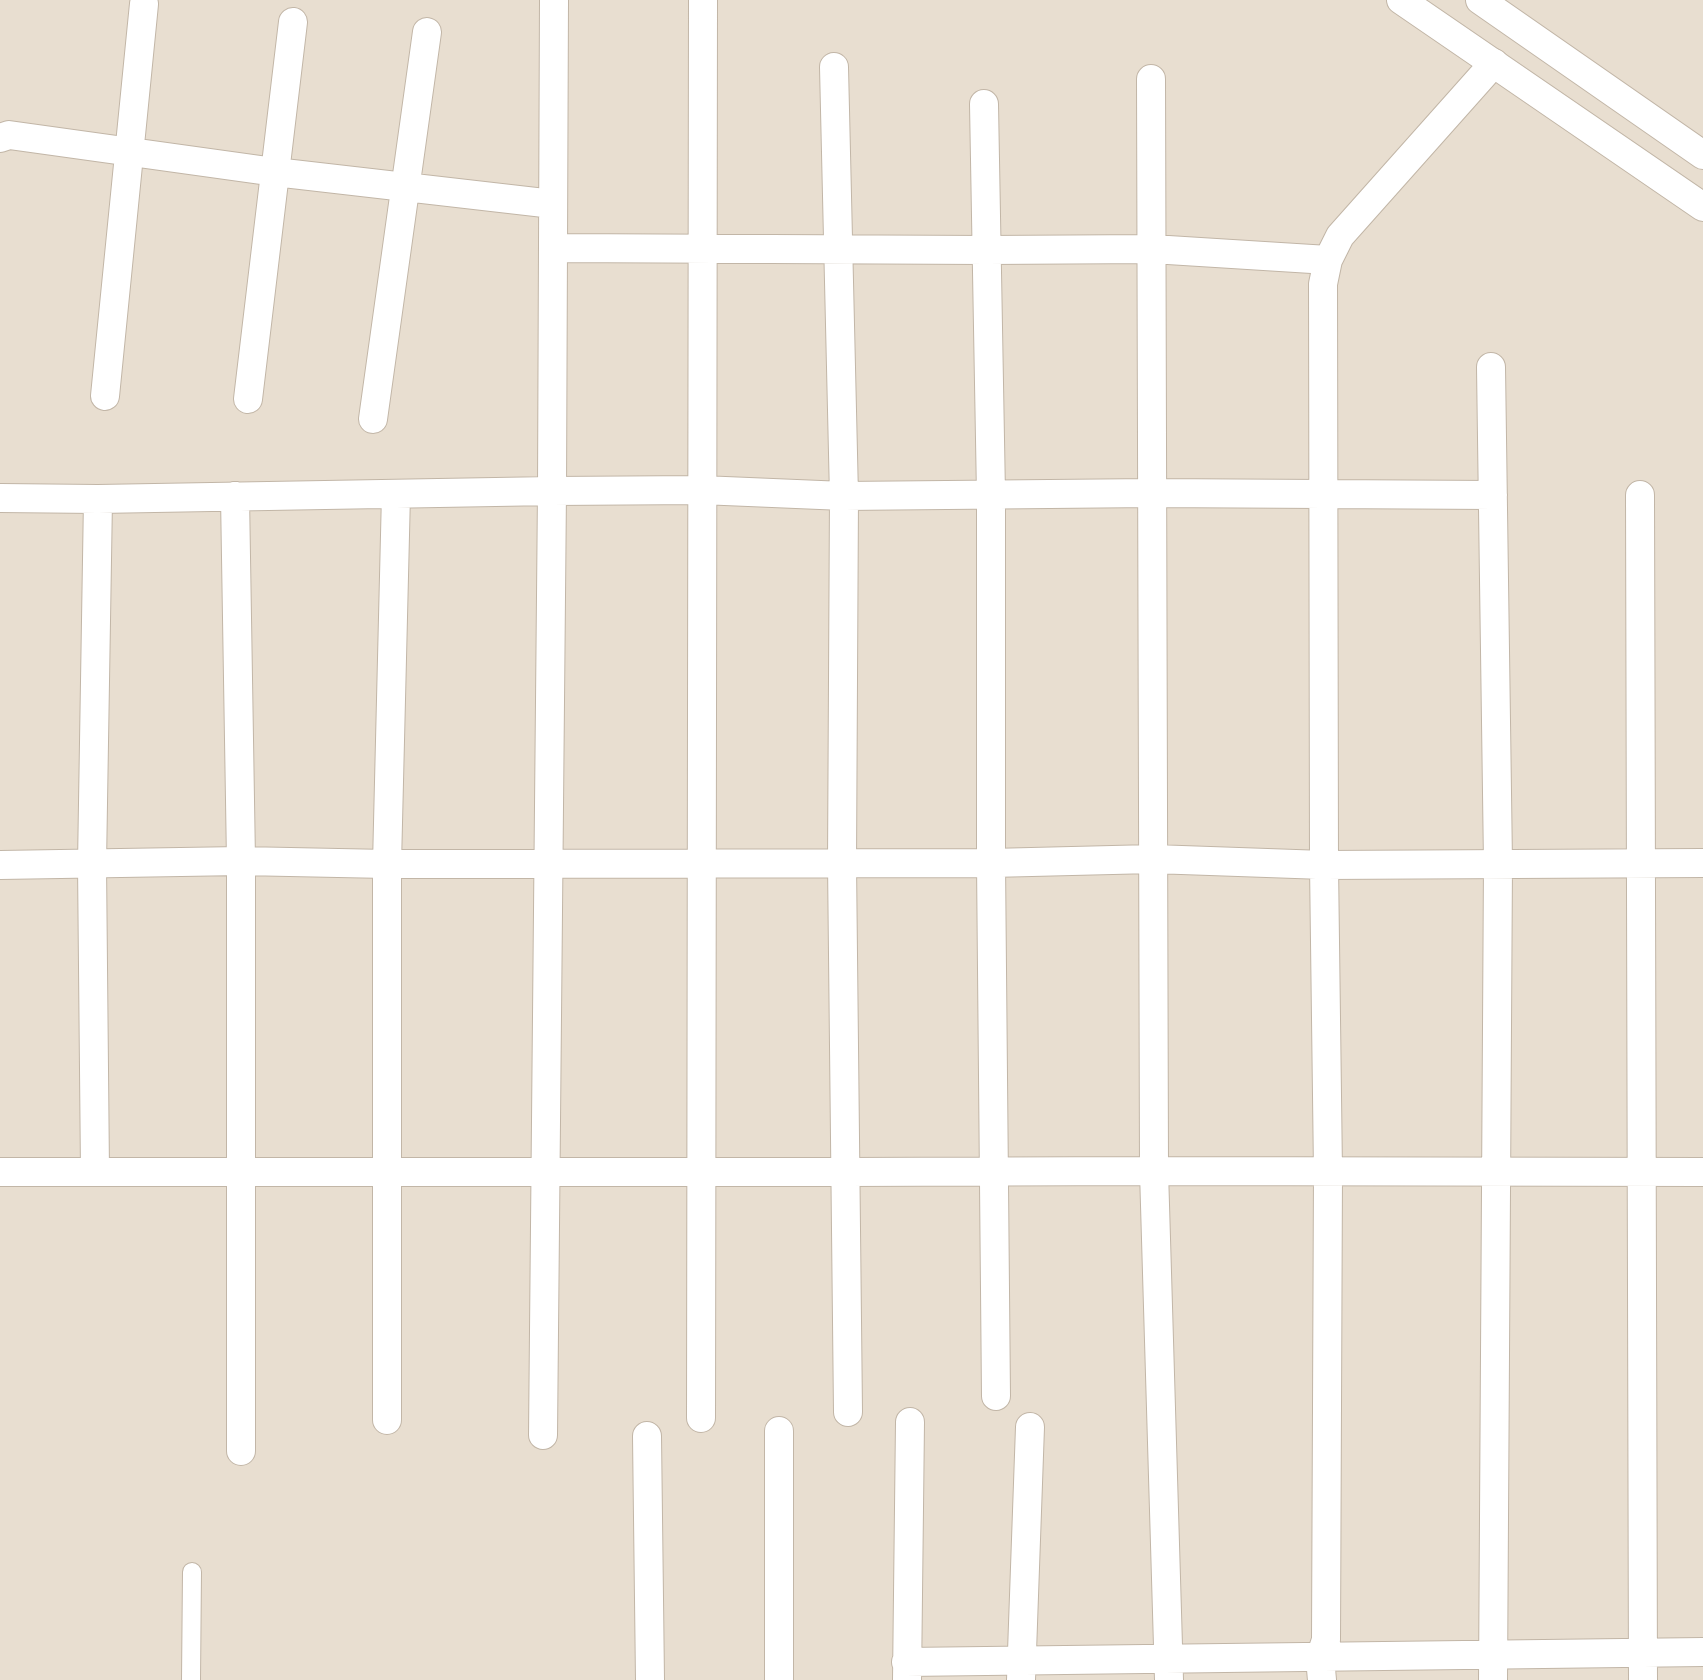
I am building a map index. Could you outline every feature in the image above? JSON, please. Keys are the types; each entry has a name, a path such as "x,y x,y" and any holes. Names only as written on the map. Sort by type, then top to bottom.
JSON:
{"street":[{"path":"543,1435 552,491 554,0"},
{"path":"701,1418 703,0"},
{"path":"1401,0 1703,207"},
{"path":"1480,0 1703,155"},
{"path":"105,396 144,4"},
{"path":"248,399 293,22"},
{"path":"373,419 427,32"},
{"path":"1321,1669 1326,1640 1328,1172 1324,865 1322,284 1328,260 1340,236 1494,63"},
{"path":"834,67 844,496 842,863 848,1412"},
{"path":"1151,79 1154,1171 1169,1670"},
{"path":"984,104 991,495 991,863 996,1396"},
{"path":"0,138 9,135 275,172 553,204"},
{"path":"553,248 1152,249 1328,260"},
{"path":"1491,367 1498,863 1493,1668"},
{"path":"0,498 98,499 701,490 844,496 1152,493 1493,495"},
{"path":"387,1420 387,864 396,494"},
{"path":"1640,495 1642,1680"},
{"path":"235,496 241,861 241,1451"},
{"path":"95,1172 92,864 98,499"},
{"path":"0,865 241,861 387,864 991,863 1153,859 1324,865 1703,863"},
{"path":"0,1172 1703,1172"},
{"path":"910,1422 906,1671 1493,1668 1643,1653 1703,1652"},
{"path":"1022,1671 1030,1427"},
{"path":"779,1432 779,1680"},
{"path":"647,1436 650,1680"}],"lane":[{"path":"191,1680 192,1572"}],"shaded area":[{"path":"0,0 1703,0 1703,1680 0,1680"}]}
